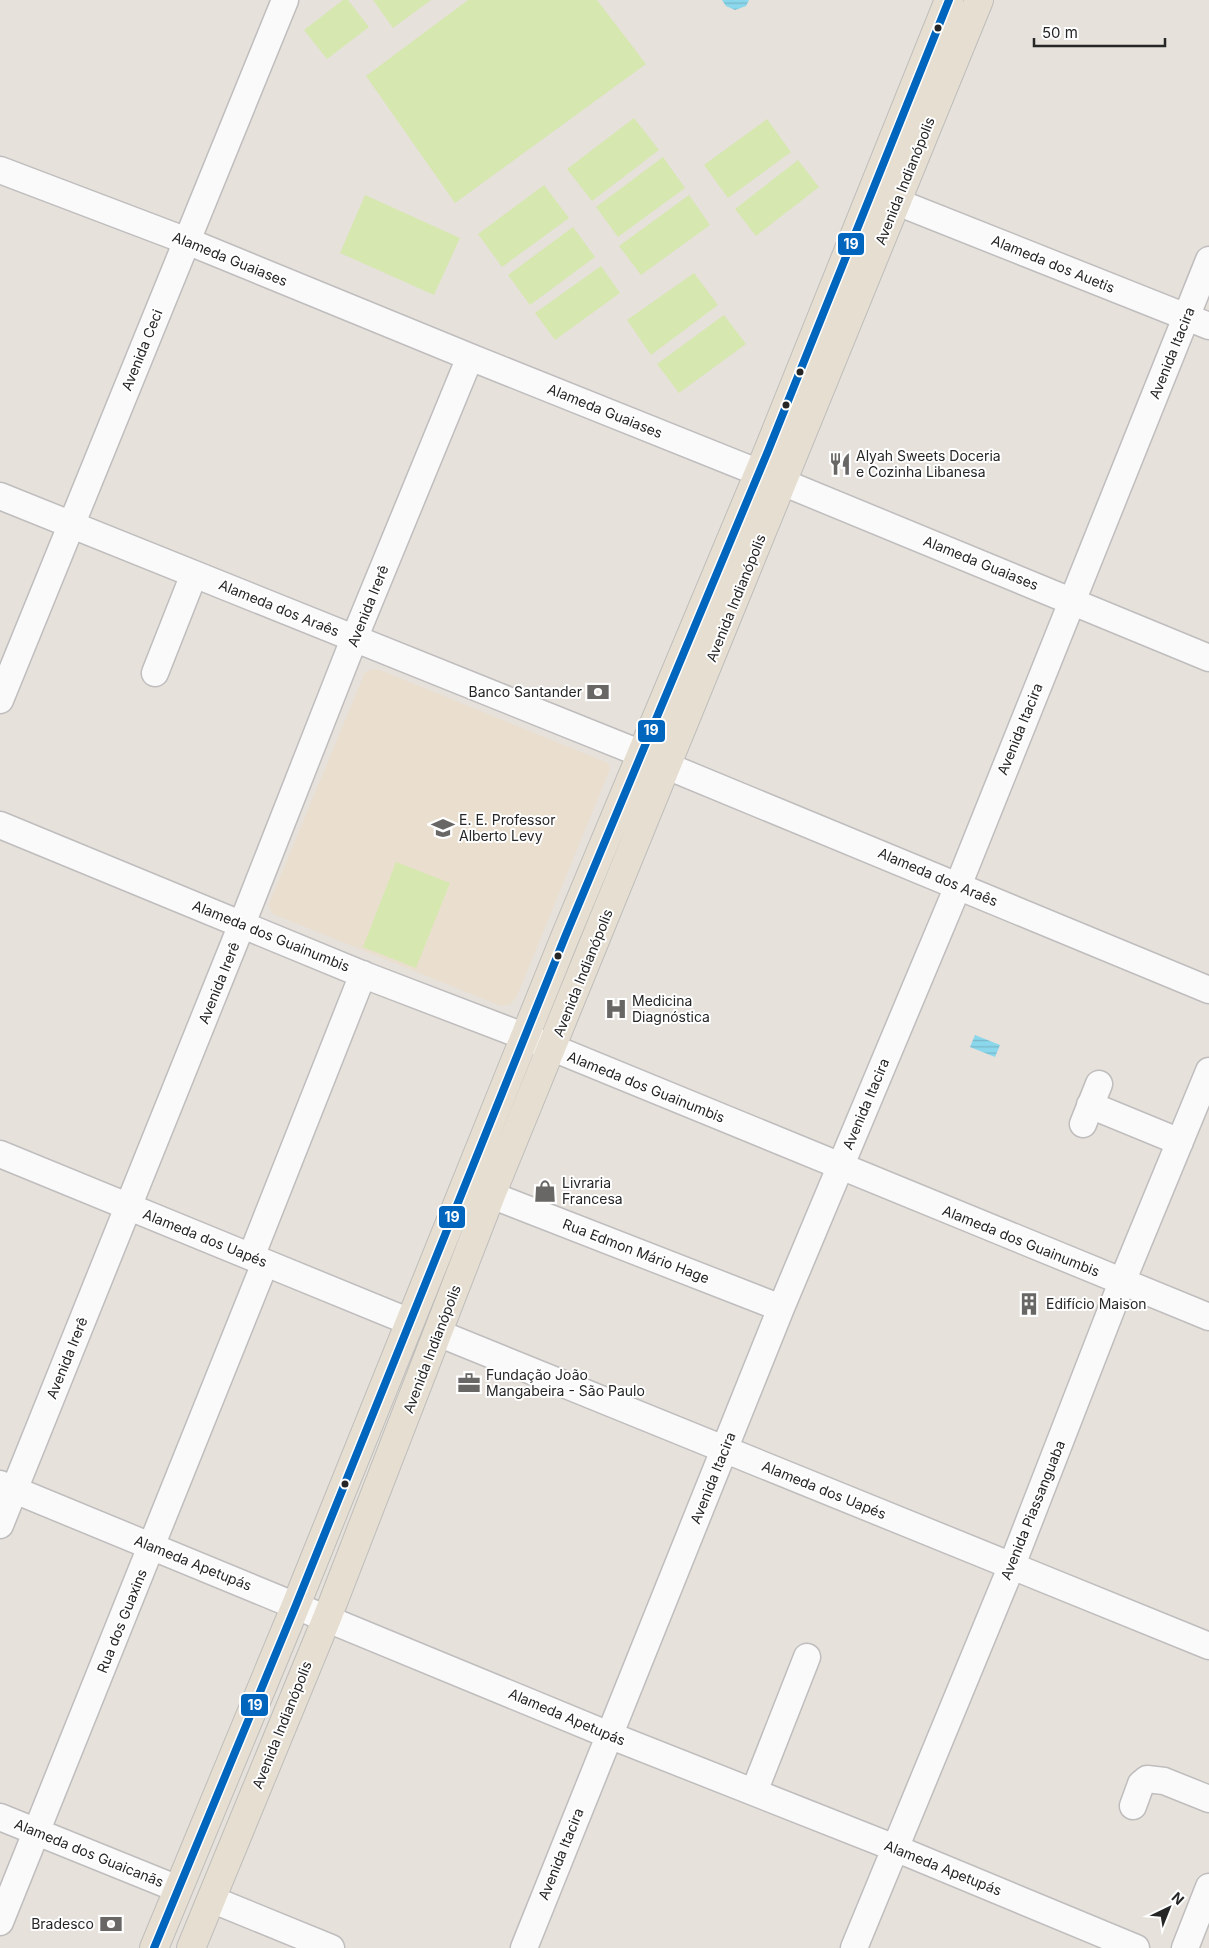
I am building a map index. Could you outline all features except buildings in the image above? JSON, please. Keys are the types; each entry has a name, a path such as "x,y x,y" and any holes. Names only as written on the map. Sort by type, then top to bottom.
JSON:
{"main road":[{"name":"Avenida Indianópolis","path":"191,1948 327,1618 491,1195 667,766 770,477 948,0"},
{"name":"Avenida Indianópolis","path":"154,1948 296,1605 642,754 897,202 978,0"}],"street":[{"name":"Avenida Ceci","path":"0,700 285,0"},
{"name":"Alameda Guaiases","path":"0,170 187,241 770,477 1209,658"},
{"name":"Alameda dos Auetis","path":"897,202 1198,322"},
{"name":"Avenida Itacira","path":"524,1948 781,1308 958,886 1071,600 1198,322 1209,260"},
{"name":"Avenida Irerê","path":"0,1524 7,1487 127,1206 242,924 354,639 470,357"},
{"name":"Alameda dos Araês","path":"0,496 642,754"},
{"path":"155,674 194,574"},
{"name":"Alameda dos Araês","path":"667,766 1209,990"},
{"name":"Alameda dos Guainumbis","path":"0,825 363,974 526,1037 551,1049 1209,1317"},
{"name":"Rua dos Guaxins","path":"0,1922 152,1546 363,974"},
{"name":"Avenida Piassanguaba","path":"854,1948 1012,1564 1122,1282 1209,1071"},
{"path":"1091,1104 1180,1142"},
{"name":"Alameda dos Uapés","path":"0,1154 410,1322"},
{"name":"Rua Edmon Mário Hage","path":"491,1195 781,1308"},
{"name":"Alameda dos Uapés","path":"438,1333 724,1450 1012,1564 1209,1646"},
{"name":"Alameda Apetupás","path":"7,1487 609,1736 895,1848 1136,1948"},
{"path":"754,1792 807,1657"},
{"path":"1133,1806 1141,1784 1148,1779 1164,1781 1209,1799"},
{"name":"Alameda dos Guaicanãs","path":"0,1816 178,1889"},
{"path":"1185,1948 1209,1887"},
{"path":"211,1899 331,1948"}],"shaded area":[{"name":"E. E. Professor Alberto Levy","path":"373,669 380,670 608,763 610,769 517,996 511,1004 501,1006 273,914 268,906 365,672"}],"green space":[{"path":"343,0 348,0 369,27 327,59 304,30"},
{"path":"373,0 431,0 393,28"},
{"path":"468,0 597,0 646,64 455,203 366,76"},
{"path":"634,118 659,150 592,201 567,169"},
{"path":"767,119 791,152 728,198 704,165"},
{"path":"663,157 685,188 618,237 596,207"},
{"path":"798,160 819,187 756,236 735,209"},
{"path":"544,185 569,218 502,267 478,234"},
{"path":"365,195 460,238 434,295 340,253"},
{"path":"689,195 710,225 641,275 619,246"},
{"path":"573,227 595,257 530,305 508,275"},
{"path":"601,266 620,293 555,340 535,313"},
{"path":"694,273 718,305 651,355 627,320"},
{"path":"724,315 746,344 679,393 657,364"},
{"path":"396,862 450,883 416,968 363,947"}],"water":[{"path":"722,0 749,0 746,6 735,10 726,6"},
{"path":"975,1035 1000,1045 995,1057 970,1047"}],"transit line":[{"name":"19","path":"154,1948 296,1605 565,937 768,451 949,0"}],"place":[{"name":"Alyah Sweets Doceria e Cozinha Libanesa","path":"840,464"},
{"name":"Banco Santander","path":"598,692"},
{"name":"E. E. Professor Alberto Levy","path":"443,828"},
{"name":"Medicina Diagnóstica","path":"616,1009"},
{"name":"Livraria Francesa","path":"545,1191"},
{"name":"Edifício Maison","path":"1029,1304"},
{"name":"Fundação João Mangabeira - São Paulo","path":"469,1383"},
{"name":"Bradesco","path":"111,1924"}]}
